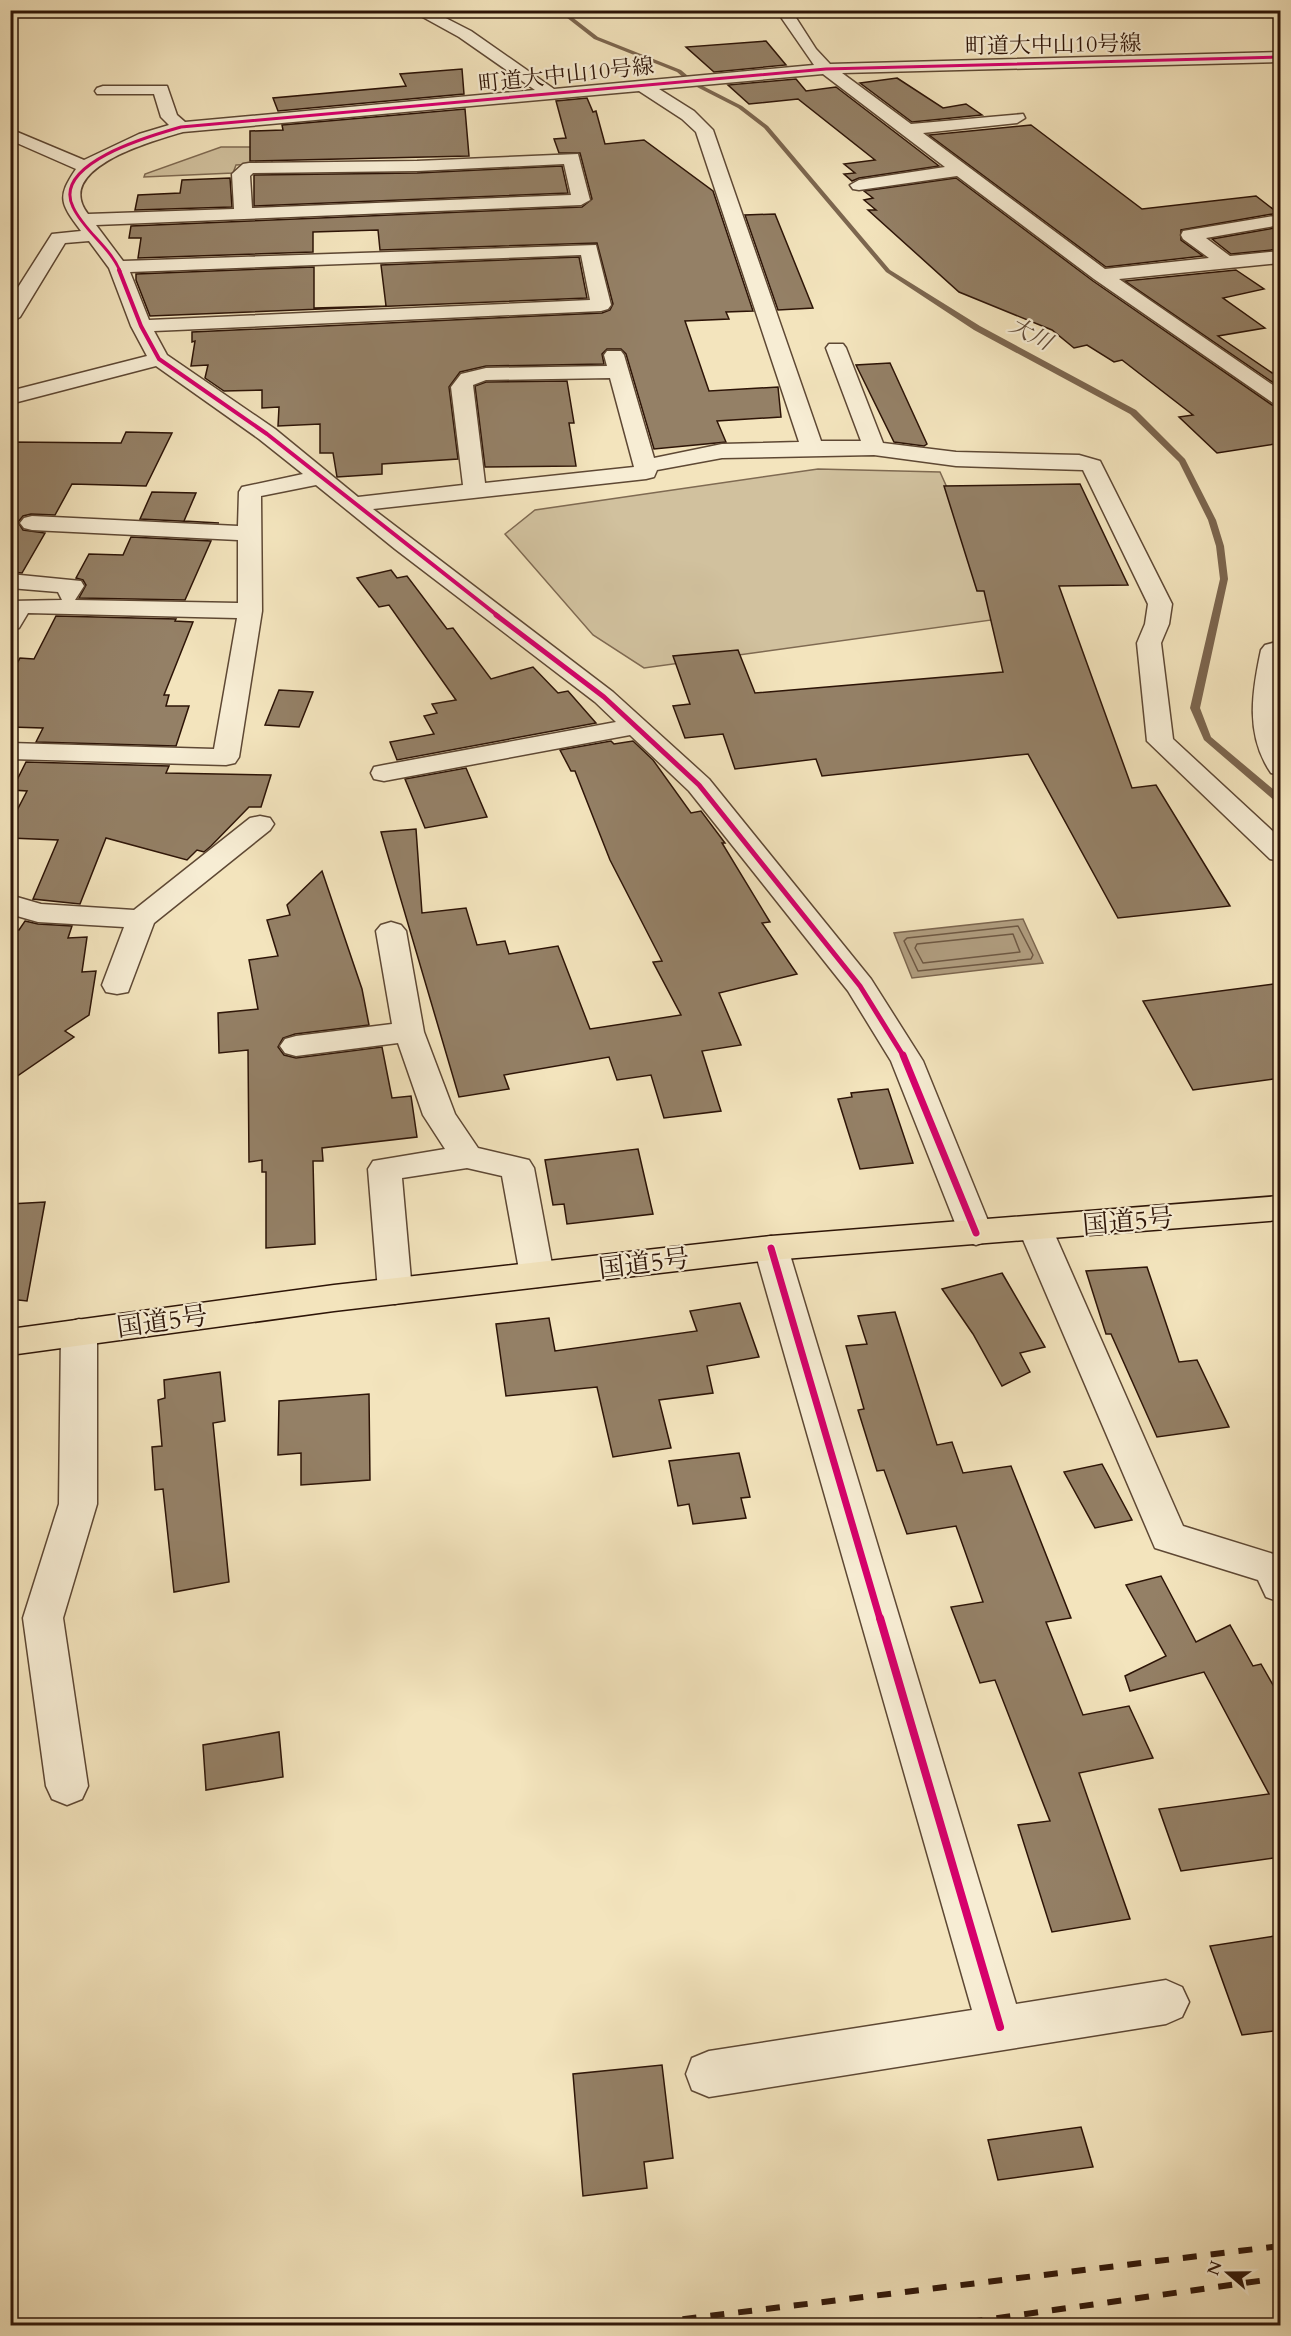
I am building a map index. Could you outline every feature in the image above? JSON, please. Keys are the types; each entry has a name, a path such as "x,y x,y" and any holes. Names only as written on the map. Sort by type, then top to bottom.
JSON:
{"main road":[{"path":"1268,10 1281,17"},
{"name":"国道5号","path":"10,1342 395,1291 771,1248 1281,1208"}],"street":[{"path":"417,10 465,34 551,94"},
{"path":"783,10 810,52 826,69 1101,275 1281,399"},
{"name":"町道大中山10号線","path":"86,166 121,147 181,127 704,79 826,69 1281,57"},
{"path":"651,84 704,130 812,448"},
{"path":"103,91 161,89 169,117 181,127"},
{"path":"906,130 1017,117"},
{"path":"10,134 62,160 86,166 72,188 72,206 91,228 118,267 141,326 159,359 267,434 403,544 603,697 699,785 860,986 908,1061 975,1233"},
{"path":"10,317 60,238 91,228 243,213 581,200 572,158 417,166 249,168 241,174 243,213"},
{"path":"859,185 960,170"},
{"path":"1227,262 1190,236 1281,220"},
{"path":"118,267 589,249 601,305 141,326"},
{"path":"1101,275 1281,257"},
{"path":"836,348 874,448"},
{"path":"10,398 159,359"},
{"path":"354,504 475,491 646,472 616,363 486,374 470,377 463,382 461,387 475,491"},
{"path":"645,466 722,451 812,448 874,448 956,459 1079,462 1092,466 1160,604 1157,624 1149,643 1160,741 1281,853"},
{"path":"10,751 226,757 250,611 250,492 321,477"},
{"path":"32,523 250,534"},
{"path":"10,581 72,586 64,606"},
{"path":"10,623 20,606 250,611"},
{"path":"1279,764 1267,733 1264,695 1274,650 1281,649"},
{"path":"384,773 636,726"},
{"path":"117,985 141,919 260,824"},
{"path":"10,904 38,913 141,919"},
{"path":"391,932 409,1032 439,1114 467,1157"},
{"path":"296,1046 409,1032"},
{"path":"395,1291 385,1169 467,1157 517,1168 537,1275"},
{"path":"1035,1228 1168,1537 1272,1569 1281,1586"},
{"path":"771,1248 1000,2026"},
{"path":"66,1786 44,1618 78,1504 79,1332"},
{"path":"709,2074 1000,2026 1166,2002"}],"shaded area":[{"path":"221,147 272,147 272,163 236,165 233,173 144,177 145,174"},
{"path":"818,469 940,472 1006,618 644,668 593,635 505,534 535,510"}],"water":[{"path":"1023,919 1043,963 912,978 894,933"}],"building":[{"path":"766,41 786,65 714,72 686,47"},
{"path":"462,69 464,94 278,111 273,98 406,86 400,74"},
{"path":"897,78 943,108 966,104 982,115 912,122 860,83"},
{"path":"796,79 806,91 836,87 939,166 852,181 844,174 855,173 844,164 875,160 798,99 749,104 728,85"},
{"path":"587,98 593,112 596,111 605,144 644,140 713,191 753,311 726,312 729,319 685,321 709,391 778,387 781,417 717,421 726,442 654,449 626,354 621,349 607,349 602,354 604,364 486,366 460,372 449,387 458,459 382,464 382,474 337,477 333,453 320,453 320,424 278,426 279,407 262,408 262,390 224,391 205,378 208,365 191,366 195,341 192,342 192,332 602,313 610,310 613,304 597,243 380,250 378,230 313,232 313,252 138,258 141,238 129,238 131,226 582,207 592,199 580,153 559,153 554,139 566,138 556,101"},
{"path":"465,109 469,156 250,161 250,131 283,130 282,125"},
{"path":"1031,125 1142,209 1256,196 1278,213 1181,230 1181,240 1203,256 1106,267 929,135"},
{"path":"562,166 568,193 254,206 254,175 417,173"},
{"path":"230,178 232,207 135,210 138,195 180,193 182,180"},
{"path":"956,178 1093,281 1272,405 1281,407 1281,443 1217,453 1179,417 1193,415 1122,360 1114,362 1087,345 1074,348 1052,330 959,292 868,210 876,210 864,200 873,198 864,191"},
{"path":"775,214 813,308 778,310 745,215"},
{"path":"1280,227 1281,249 1231,254 1212,239"},
{"path":"579,257 587,298 150,316 136,280 136,274 314,267 314,308 386,306 381,265"},
{"path":"1236,270 1264,289 1223,298 1265,328 1218,336 1281,379 1281,388 1125,281"},
{"path":"890,363 927,444 924,446 894,442 856,365"},
{"path":"567,381 574,423 569,423 576,466 485,467 475,386 486,382"},
{"path":"126,432 172,433 146,486 72,484 55,515 31,514 23,516 18,522 23,530 45,533 22,573 10,572 10,442 121,443"},
{"path":"1080,484 1128,585 1059,586 1132,788 1156,785 1230,906 1118,918 1028,754 822,776 816,759 735,769 723,734 685,738 673,706 690,704 673,656 738,650 755,693 1003,672 984,591 977,591 944,486"},
{"path":"152,492 196,493 184,521 219,523 140,519"},
{"path":"131,537 211,541 185,600 79,598 86,585 83,580 76,578 89,554 123,555"},
{"path":"391,570 397,578 407,576 447,629 453,628 491,679 533,667 558,693 568,691 596,723 397,760 390,742 434,734 424,716 437,713 432,704 456,700 389,605 379,607 357,578"},
{"path":"56,616 176,619 175,621 193,622 164,695 169,695 166,706 189,706 176,746 36,742 43,728 10,727 10,676 20,658 34,659"},
{"path":"279,690 313,692 299,727 265,725"},
{"path":"611,741 614,744 633,741 653,760 691,813 701,811 725,843 722,843 770,922 762,923 797,974 719,993 741,1045 702,1051 721,1111 664,1118 651,1075 617,1080 609,1057 504,1075 509,1089 459,1097 381,832 416,829 422,913 466,908 477,945 505,941 509,954 558,946 590,1029 681,1015 653,962 662,961 610,860 575,771 571,771 560,750"},
{"path":"26,762 169,766 166,773 271,775 261,807 249,807 204,852 197,850 187,860 106,838 80,904 33,899 58,840 10,838 10,824 27,791 12,790"},
{"path":"466,768 487,817 425,828 405,779"},
{"path":"322,871 362,989 369,1025 295,1034 283,1038 278,1047 284,1055 296,1058 382,1047 392,1098 411,1096 417,1137 322,1148 323,1161 313,1161 315,1244 266,1248 266,1172 262,1172 262,1160 249,1162 248,1050 219,1053 218,1013 258,1009 249,960 278,956 267,920 290,915 287,905"},
{"path":"25,921 72,926 68,938 87,937 82,972 96,971 89,1015 65,1031 74,1037 10,1081 10,930 19,930"},
{"path":"1281,983 1281,1078 1193,1090 1143,1001"},
{"path":"888,1089 913,1163 860,1169 838,1099 852,1097 851,1093"},
{"path":"638,1149 653,1214 567,1224 564,1204 553,1205 545,1160"},
{"path":"45,1202 27,1301 10,1299 10,1204"},
{"path":"1147,1267 1179,1362 1197,1360 1229,1427 1157,1437 1111,1334 1106,1334 1086,1271"},
{"path":"1002,1273 1045,1347 1020,1353 1030,1372 1002,1386 973,1334 942,1289"},
{"path":"740,1303 759,1357 707,1366 713,1393 659,1400 671,1448 613,1457 597,1387 506,1396 496,1324 549,1318 555,1351 697,1331 690,1311"},
{"path":"895,1312 937,1445 952,1442 963,1473 1011,1466 1071,1618 1046,1622 1083,1715 1129,1706 1153,1758 1079,1773 1130,1919 1052,1932 1018,1825 1050,1821 995,1680 980,1683 951,1607 983,1602 956,1526 907,1534 884,1470 877,1471 858,1410 864,1409 846,1346 867,1344 858,1316"},
{"path":"220,1372 225,1421 213,1423 229,1582 174,1592 163,1489 155,1490 152,1447 162,1446 158,1400 165,1398 164,1380"},
{"path":"369,1394 370,1480 301,1485 301,1453 278,1455 279,1401"},
{"path":"739,1453 750,1497 741,1498 746,1518 693,1524 689,1504 678,1506 669,1461"},
{"path":"1102,1464 1132,1520 1095,1528 1064,1472"},
{"path":"1161,1576 1196,1642 1230,1625 1253,1666 1261,1664 1281,1699 1281,1857 1181,1871 1159,1809 1269,1794 1204,1672 1130,1691 1125,1676 1166,1656 1126,1585"},
{"path":"279,1732 283,1777 206,1790 203,1745"},
{"path":"1281,1935 1281,2030 1242,2035 1210,1946"},
{"path":"662,2065 673,2158 644,2162 647,2188 583,2196 573,2074"},
{"path":"1081,2127 1093,2167 998,2180 988,2140"}],"waterway":[{"name":"大川","path":"559,10 596,38 679,71 693,83 740,107 766,127 888,271 977,328 1133,412 1182,461 1212,520 1220,546 1224,579 1195,708 1207,738 1280,800"}],"railway":[{"path":"627,2326 1280,2246"},
{"path":"941,2326 1280,2278"}],"cycle path":[{"path":"976,1233 907,1061 860,986 699,785 604,697 403,544 267,434 159,359 141,326 118,267 72,206 72,188 86,166 103,156 145,138 181,127 826,69 1280,57"},
{"path":"771,1248 1000,2027"}]}
